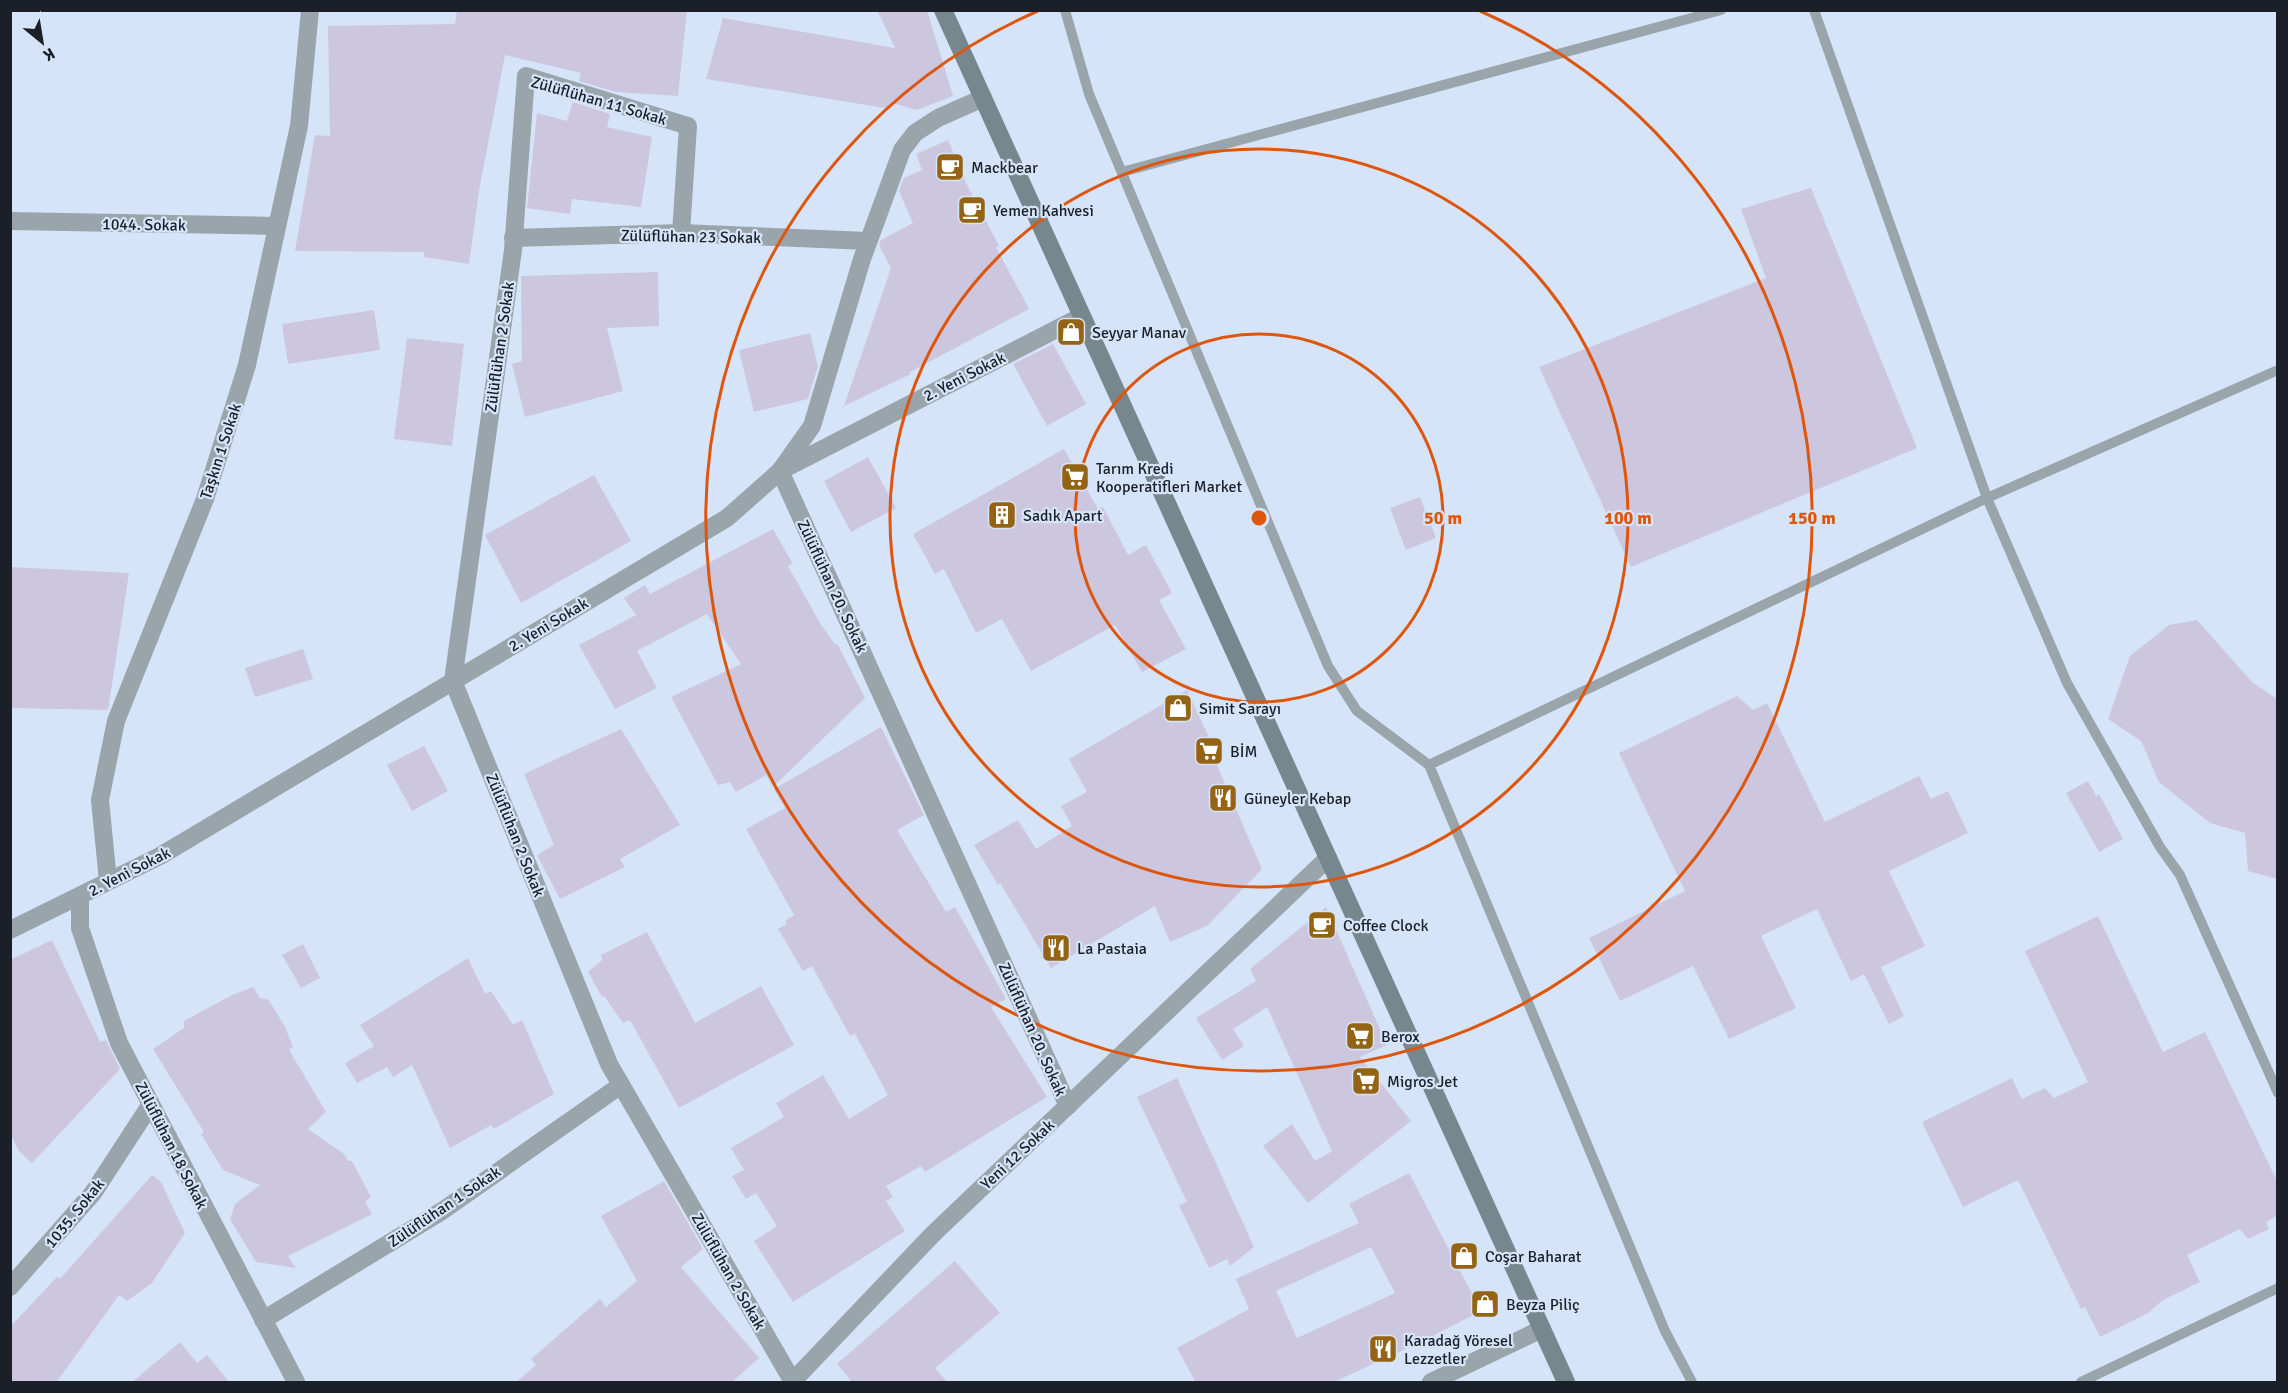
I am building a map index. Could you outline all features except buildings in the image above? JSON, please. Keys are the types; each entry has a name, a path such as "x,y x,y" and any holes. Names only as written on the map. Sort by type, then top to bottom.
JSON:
{"street":[{"name":"Taşkın 1 Sokak","path":"108,881 100,800 116,721 205,499 247,365 299,126 310,10"},
{"path":"943,10 1566,1383"},
{"name":"Zülüflühan 11 Sokak","path":"513,238 526,76 688,126 681,233"},
{"path":"780,471 812,426 868,241 902,150 915,133 938,118 983,98"},
{"name":"1044. Sokak","path":"10,221 277,226"},
{"name":"Zülüflühan 23 Sokak","path":"513,238 681,233 868,241"},
{"name":"Zülüflühan 2 Sokak","path":"513,238 453,681 609,1064 793,1382"},
{"name":"2. Yeni Sokak","path":"10,930 160,856 727,518 780,471 1082,316"},
{"name":"Zülüflühan 20. Sokak","path":"780,471 1068,1106"},
{"name":"Yeni 12 Sokak","path":"793,1382 933,1234 1328,858"},
{"name":"Zülüflühan 18 Sokak","path":"80,896 80,928 119,1043 296,1383"},
{"name":"Zülüflühan 1 Sokak","path":"263,1320 442,1211 621,1085"},
{"name":"1035. Sokak","path":"10,1287 93,1193 151,1104"},
{"path":"1431,1383 1542,1329"}],"lane":[{"path":"1065,10 1089,94 1328,666 1357,711 1429,765 1665,1331 1692,1383"},
{"path":"1122,172 1721,10"},
{"path":"1814,10 1987,498 2067,683 2160,847 2180,875 2277,1094"},
{"path":"1429,765 1987,498 2277,370"},
{"path":"2081,1383 2277,1288"}],"place":[{"name":"Mackbear","path":"950,167"},
{"name":"Yemen Kahvesi","path":"972,210"},
{"name":"Seyyar Manav","path":"1071,332"},
{"name":"Tarım Kredi Kooperatifleri Market","path":"1075,477"},
{"name":"Sadık Apart","path":"1002,515"},
{"name":"Simit Sarayı","path":"1178,708"},
{"name":"BİM","path":"1209,751"},
{"name":"Güneyler Kebap","path":"1223,798"},
{"name":"Coffee Clock","path":"1322,925"},
{"name":"La Pastaia","path":"1056,948"},
{"name":"Berox","path":"1360,1036"},
{"name":"Migros Jet","path":"1366,1081"},
{"name":"Coşar Baharat","path":"1464,1256"},
{"name":"Beyza Piliç","path":"1485,1304"},
{"name":"Karadağ Yöresel Lezzetler","path":"1383,1349"}]}
